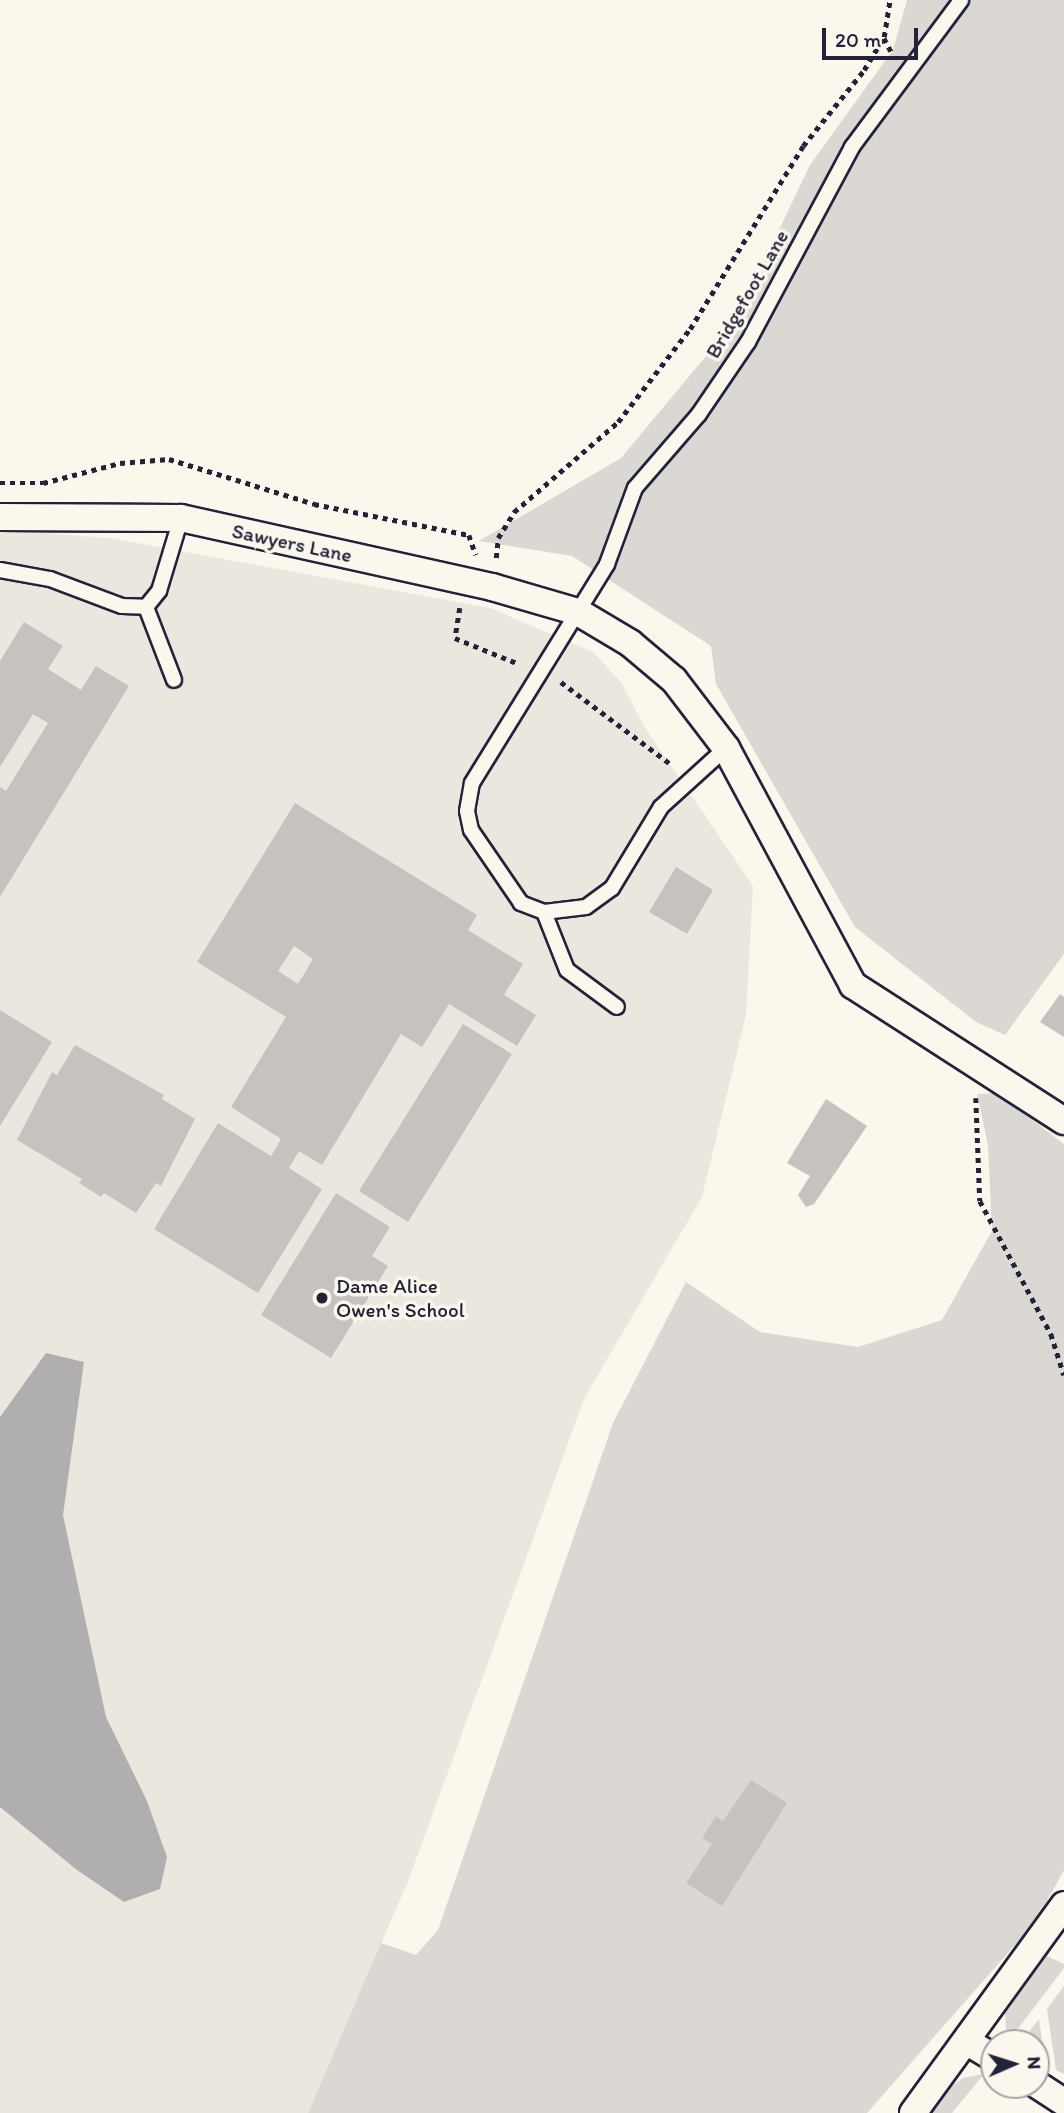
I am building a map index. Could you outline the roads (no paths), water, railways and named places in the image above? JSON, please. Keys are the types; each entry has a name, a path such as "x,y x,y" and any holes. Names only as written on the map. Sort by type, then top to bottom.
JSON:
{"street":[{"name":"Sawyers Lane","path":"0,517 181,518 482,584 578,612 630,643 674,680 726,748 853,985 1064,1121"},
{"path":"913,2113 1064,1905"},
{"path":"966,2041 980,2050"}],"lane":[{"name":"Bridgefoot Lane","path":"544,912 521,903 484,854 471,830 468,796 552,647 578,612 607,564 635,488 699,414 747,342 852,147 961,0"},
{"path":"146,607 159,591 181,518"},
{"path":"0,570 50,579 122,606 146,607"},
{"path":"146,607 174,680"},
{"path":"617,1007 567,971 544,912 568,912 601,900 660,807 726,748"}],"place":[{"name":"Dame Alice Owen's School","path":"322,1298"}]}
